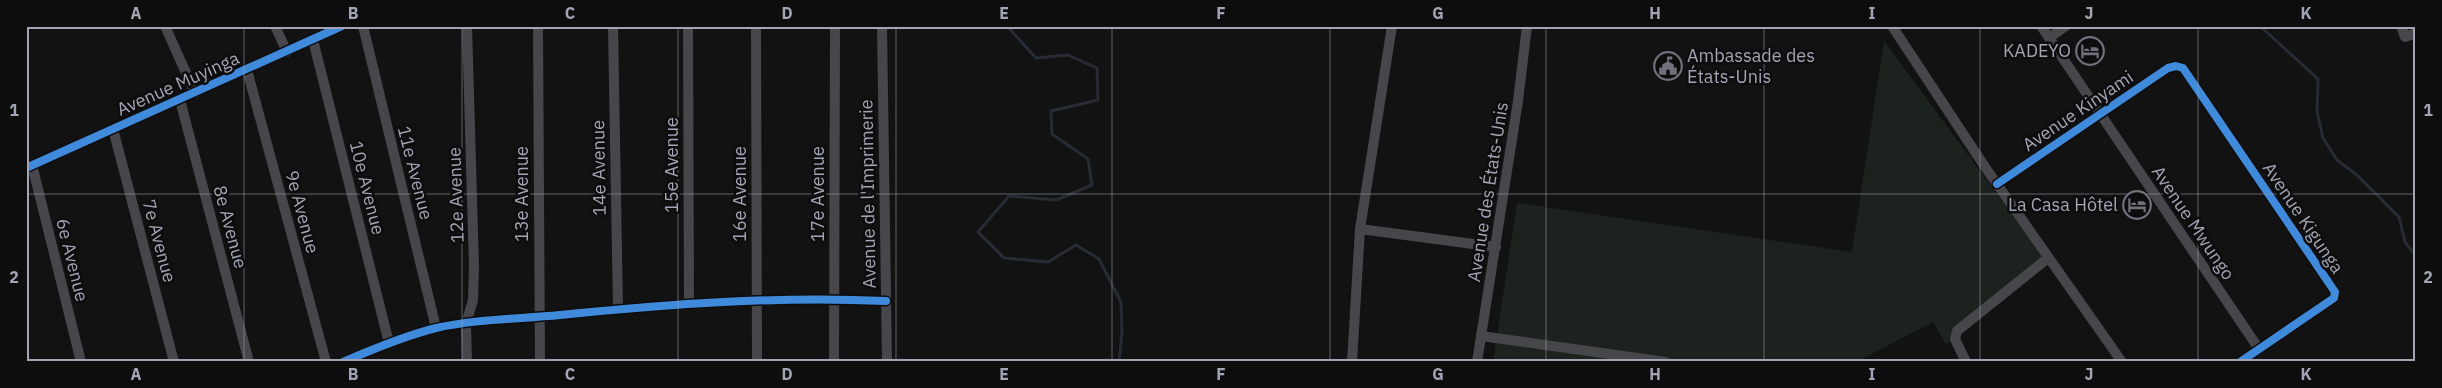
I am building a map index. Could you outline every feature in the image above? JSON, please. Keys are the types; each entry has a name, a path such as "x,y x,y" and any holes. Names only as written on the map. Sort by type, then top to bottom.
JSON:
{"street":[{"path":"165,26 194,93"},
{"path":"275,26 287,52"},
{"name":"Avenue Muyinga","path":"29,166 342,26"},
{"name":"11e Avenue","path":"363,26 436,328"},
{"name":"12e Avenue","path":"466,362 466,324 473,300 474,267 468,26"},
{"name":"13e Avenue","path":"538,26 540,362"},
{"name":"14e Avenue","path":"612,26 618,309"},
{"name":"15e Avenue","path":"688,26 689,304"},
{"name":"16e Avenue","path":"756,26 757,362"},
{"name":"17e Avenue","path":"834,362 835,26"},
{"name":"Avenue de l'Imprimerie","path":"882,26 886,362"},
{"path":"1352,362 1360,229 1392,26"},
{"name":"Avenue des États-Unis","path":"1477,362 1518,101 1527,26"},
{"path":"1892,26 1997,184 2122,362"},
{"name":"Avenue Mwungo","path":"2041,26 2259,349"},
{"path":"2049,38 2066,26"},
{"path":"2401,26 2405,37 2416,33"},
{"name":"10e Avenue","path":"313,40 388,343"},
{"name":"Avenue Kinyami","path":"1997,184 2168,68 2176,66"},
{"name":"Avenue Kigunga","path":"2176,66 2185,70 2335,292 2334,298 2240,362"},
{"name":"9e Avenue","path":"247,70 326,362"},
{"name":"8e Avenue","path":"180,100 249,362"},
{"name":"7e Avenue","path":"113,129 174,362"},
{"name":"6e Avenue","path":"29,166 81,362"},
{"path":"1360,229 1496,247"},
{"path":"1966,362 1955,339 1957,331 2048,258"},
{"path":"343,362 388,343 436,328 466,324 618,309 757,299 886,301"},
{"path":"1481,336 1666,362"}],"shaded area":[{"path":"1884,41 2048,263 1946,345 1933,322 1856,362 1493,362 1517,203 1852,252"}],"waterway":[{"path":"1007,26 1036,58 1068,55 1097,68 1098,100 1051,111 1052,134 1088,159 1092,185 1056,200 1009,196 978,232 1004,258 1048,262 1076,245 1099,259 1121,302 1122,333 1119,362"},
{"path":"2260,26 2318,79 2317,111 2323,138 2337,160 2358,176 2399,217 2405,242 2416,256"}],"cycle path":[{"path":"26,168 342,26"},
{"path":"1997,184 2168,68 2176,66 2183,68 2335,292 2334,298 2240,362"},
{"path":"343,362 424,331 482,321 723,302 764,300 886,301"}],"place":[{"name":"KADEYO","path":"2090,51"},
{"name":"Ambassade des États-Unis","path":"1668,66"},
{"name":"La Casa Hôtel","path":"2137,205"}]}
